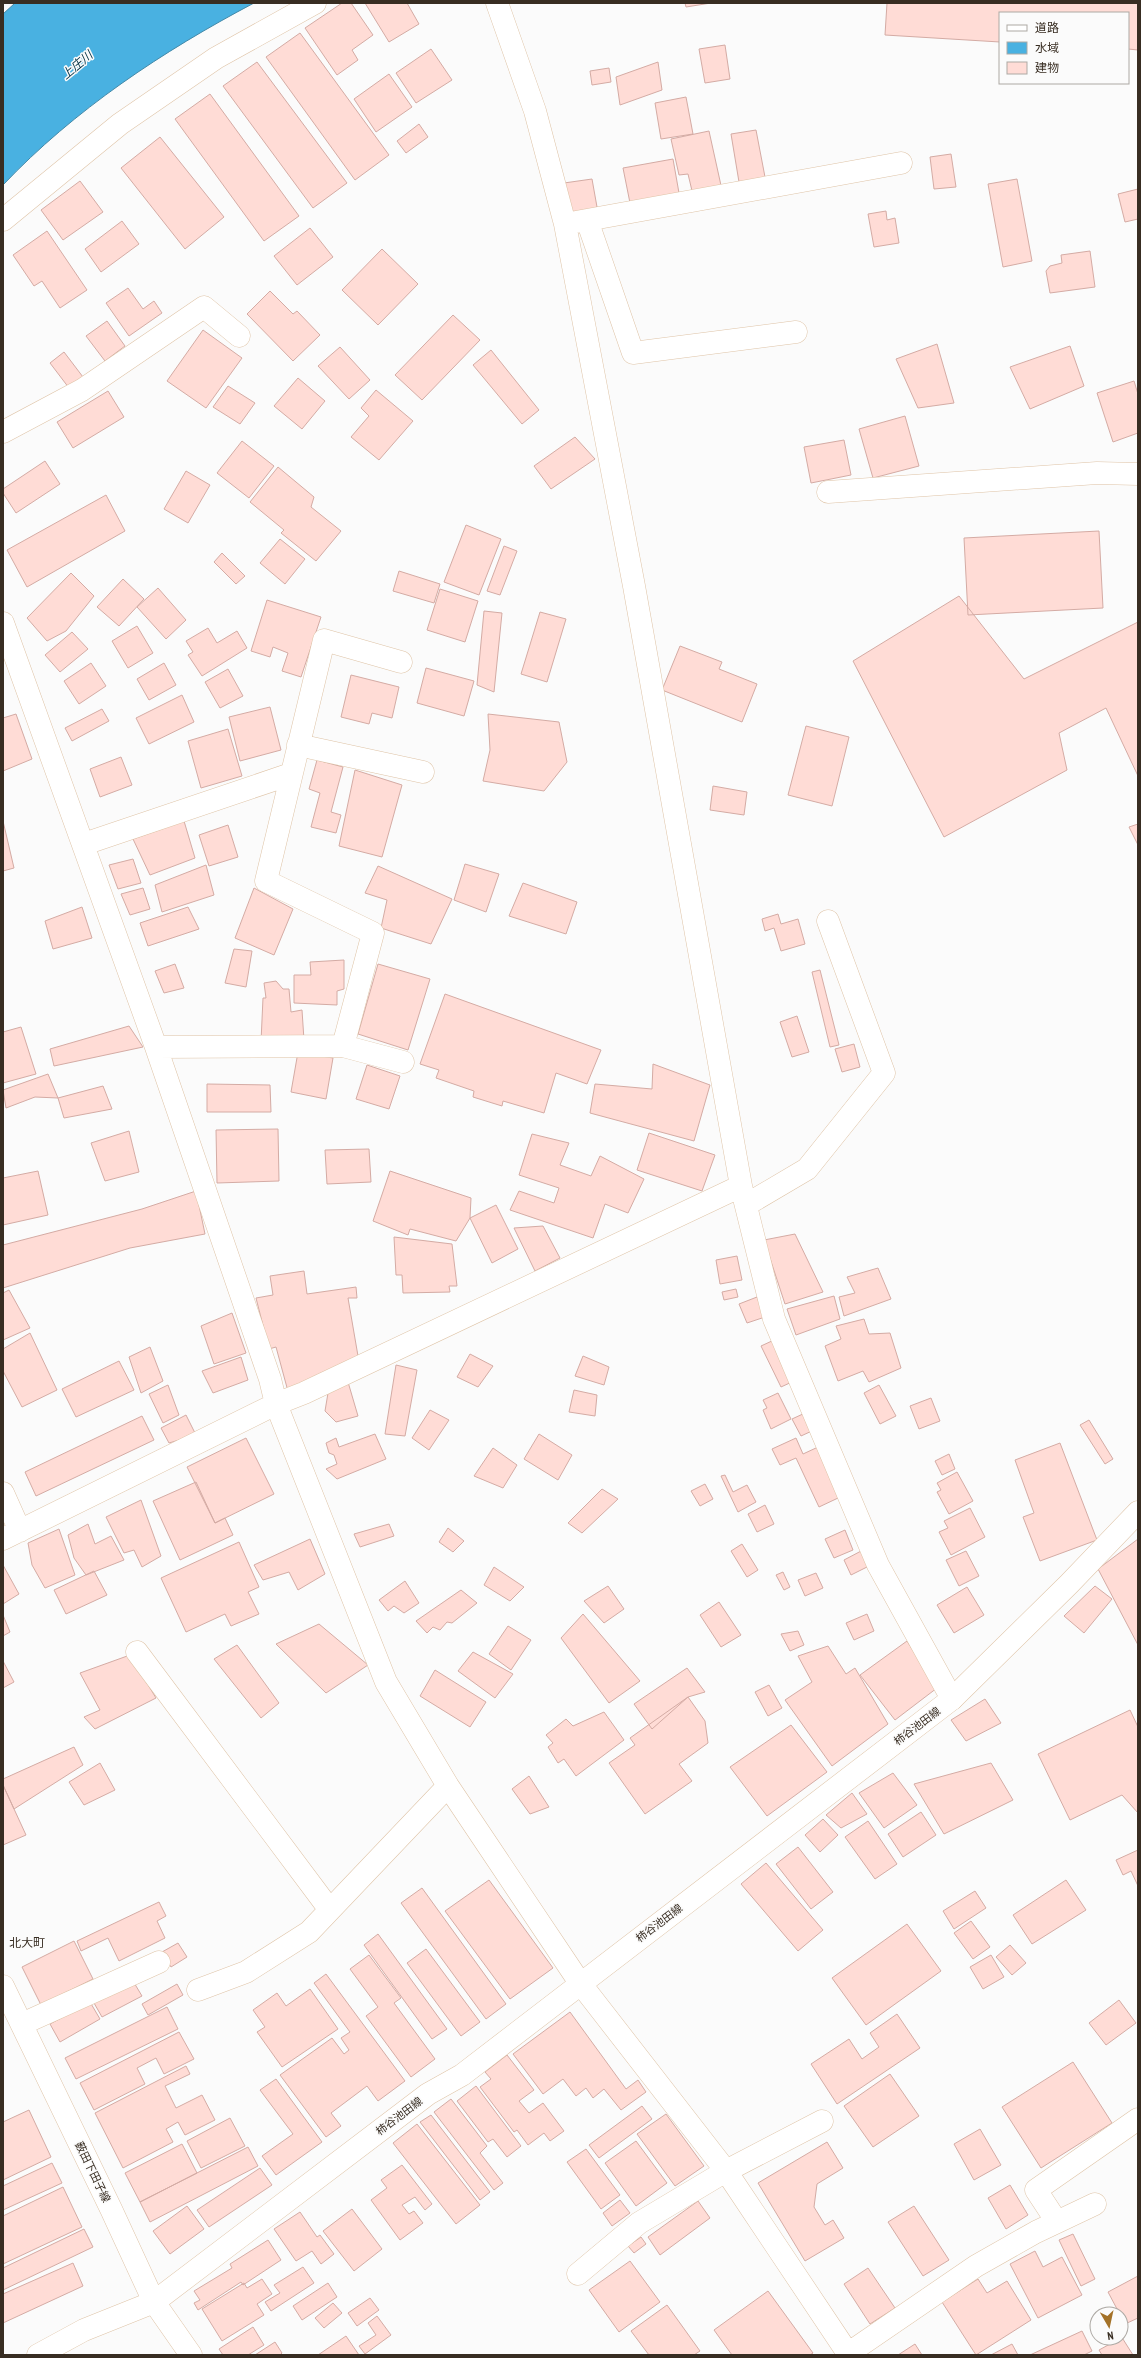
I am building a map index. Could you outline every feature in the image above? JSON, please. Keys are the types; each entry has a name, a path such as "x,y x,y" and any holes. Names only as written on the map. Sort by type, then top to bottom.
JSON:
{"street":[{"path":"3,220 120,124 216,58 315,3"},
{"path":"497,3 535,111 565,224 634,586 743,1195 777,1326 878,1566 952,1699"},
{"path":"565,224 901,163"},
{"path":"587,220 633,354 796,332"},
{"path":"3,432 82,390 204,307 240,336"},
{"path":"828,492 1097,473 1138,474"},
{"path":"3,623 156,1047 270,1379 276,1404 386,1682 448,1786 580,1983 726,2171 848,2354 976,2266 1057,2222 1095,2204"},
{"path":"343,1046 373,932 266,880 324,640 401,662"},
{"path":"298,745 423,772"},
{"path":"84,844 292,774"},
{"path":"3,1493 11,1535 276,1404 304,1393 743,1195 807,1170 884,1073 828,921"},
{"path":"156,1047 343,1046 403,1062"},
{"name":"柿谷池田線","path":"38,2355 84,2330 154,2302 428,2094 462,2075 952,1699 1069,1584 1138,1512"},
{"path":"137,1652 330,1910"},
{"path":"198,1990 246,1972 309,1932 448,1786"},
{"path":"22,2024 159,1962"},
{"name":"薮田下田子線","path":"3,1986 154,2302 191,2355"},
{"path":"1057,2222 1036,2190 1138,2119"},
{"path":"578,2274 640,2223 726,2171 822,2121"}],"water":[{"name":"上庄川","path":"15,3 254,3 186,41 121,84 59,132 3,185 3,14"}],"building":[{"path":"342,3 351,3 373,35 352,50 358,60 337,75 305,28"},
{"path":"365,3 407,3 419,24 389,42"},
{"path":"685,3 711,3 686,7"},
{"path":"887,3 1138,3 1138,50 1129,49 1129,12 999,12 999,42 885,35"},
{"path":"300,33 389,155 355,180 266,57"},
{"path":"725,45 730,79 705,83 699,49"},
{"path":"431,49 452,80 416,103 396,73"},
{"path":"257,62 347,183 313,208 223,86"},
{"path":"658,62 662,90 620,105 616,77"},
{"path":"609,68 611,82 592,85 590,71"},
{"path":"389,74 412,107 376,132 354,99"},
{"path":"210,94 299,216 264,241 175,119"},
{"path":"686,97 693,134 661,139 655,103"},
{"path":"419,124 428,137 406,153 397,141"},
{"path":"756,130 765,177 739,182 731,134"},
{"path":"709,131 722,190 693,195 688,174 679,175 671,139"},
{"path":"160,137 224,217 185,249 121,168"},
{"path":"951,154 956,187 934,189 930,157"},
{"path":"673,159 679,193 630,203 623,168"},
{"path":"592,179 597,207 569,218 564,183"},
{"path":"1017,179 1032,261 1003,267 988,184"},
{"path":"80,181 103,212 63,240 41,210"},
{"path":"1138,189 1138,219 1125,222 1118,194"},
{"path":"886,211 887,220 895,218 899,243 874,247 868,214"},
{"path":"122,221 139,244 101,272 85,249"},
{"path":"310,228 333,257 297,285 274,256"},
{"path":"47,231 87,290 60,308 42,281 34,286 13,255"},
{"path":"382,249 418,284 378,325 342,290"},
{"path":"1090,251 1095,287 1050,293 1046,271 1050,266 1062,263 1061,255"},
{"path":"128,288 143,309 154,301 162,313 129,336 106,303"},
{"path":"270,291 293,314 297,311 320,335 293,361 247,314"},
{"path":"453,315 480,340 422,400 395,375"},
{"path":"107,321 125,346 105,361 86,336"},
{"path":"203,330 242,358 206,408 167,381"},
{"path":"937,344 954,403 918,408 896,359"},
{"path":"1070,346 1084,386 1030,409 1010,367"},
{"path":"340,347 370,380 349,399 318,366"},
{"path":"491,350 539,410 522,424 473,365"},
{"path":"64,352 83,377 69,388 50,363"},
{"path":"298,378 325,401 302,429 274,406"},
{"path":"1134,381 1138,394 1138,433 1113,442 1097,393"},
{"path":"228,386 255,403 240,424 213,407"},
{"path":"376,390 413,421 379,460 351,437 369,416 361,408"},
{"path":"108,391 124,417 73,448 57,422"},
{"path":"905,416 919,466 873,478 859,429"},
{"path":"575,437 595,459 551,489 534,466"},
{"path":"844,440 851,475 811,483 804,447"},
{"path":"242,441 274,466 249,498 217,473"},
{"path":"45,461 60,484 16,513 3,493 3,489"},
{"path":"278,467 314,497 311,507 341,531 316,561 281,533 284,530 250,502"},
{"path":"186,471 210,485 188,523 164,509"},
{"path":"106,495 125,531 27,587 7,550"},
{"path":"466,525 501,539 479,595 444,582"},
{"path":"1099,531 1103,608 968,615 964,538"},
{"path":"280,539 305,559 285,584 260,563"},
{"path":"504,546 517,551 500,595 487,591"},
{"path":"222,553 245,576 236,584 214,562"},
{"path":"399,571 440,584 434,603 393,591"},
{"path":"71,573 94,596 66,631 47,641 27,618"},
{"path":"123,579 144,599 119,626 97,607"},
{"path":"158,588 186,620 166,639 137,607"},
{"path":"440,589 478,601 465,642 427,630"},
{"path":"959,596 1024,679 1138,622 1138,776 1106,708 1059,733 1067,770 944,837 853,661"},
{"path":"267,600 321,617 301,677 282,671 288,653 273,647 270,657 251,651"},
{"path":"484,611 502,613 494,692 477,685"},
{"path":"540,612 566,619 547,682 521,674"},
{"path":"137,626 153,653 128,668 112,641"},
{"path":"208,628 217,643 237,631 247,648 202,676 188,655 193,652 186,641"},
{"path":"72,632 88,649 60,672 45,655"},
{"path":"680,646 722,662 719,669 757,684 742,722 662,690"},
{"path":"91,663 106,686 79,704 64,681"},
{"path":"164,663 176,685 149,700 137,679"},
{"path":"426,668 474,681 464,716 417,703"},
{"path":"228,669 243,696 220,708 205,682"},
{"path":"351,675 399,687 392,718 372,713 369,724 341,717"},
{"path":"182,695 194,722 149,744 136,718"},
{"path":"270,707 281,750 240,761 229,717"},
{"path":"102,709 109,721 72,741 65,728"},
{"path":"16,714 32,759 3,771 3,718"},
{"path":"488,714 559,722 567,762 544,791 483,781 490,750"},
{"path":"806,726 849,737 832,806 788,795"},
{"path":"228,729 242,776 201,788 188,741"},
{"path":"121,757 132,785 100,797 90,769"},
{"path":"317,760 343,767 331,812 341,815 336,833 311,827 320,793 309,789"},
{"path":"355,770 402,785 382,857 339,846"},
{"path":"713,786 747,792 744,815 710,810"},
{"path":"3,821 14,868 3,871"},
{"path":"184,821 195,858 150,875 133,839"},
{"path":"1138,824 1138,845 1129,827"},
{"path":"228,825 238,857 209,866 199,835"},
{"path":"133,859 141,883 118,889 109,865"},
{"path":"465,864 499,874 486,912 454,900"},
{"path":"206,865 214,895 162,912 155,885"},
{"path":"378,866 452,899 431,944 381,928 387,900 365,893"},
{"path":"523,883 577,902 566,934 509,916"},
{"path":"143,888 150,909 130,915 121,894"},
{"path":"254,888 293,909 274,955 235,938"},
{"path":"82,907 92,938 53,949 45,921"},
{"path":"188,907 199,929 148,946 140,923"},
{"path":"778,914 781,924 798,919 805,944 781,951 774,928 765,931 762,919"},
{"path":"234,949 252,951 246,987 225,983"},
{"path":"344,960 344,989 337,991 337,1005 294,1003 294,975 311,975 310,962"},
{"path":"175,964 184,988 164,993 155,971"},
{"path":"378,964 430,979 408,1050 358,1034"},
{"path":"820,970 839,1045 830,1047 812,972"},
{"path":"276,981 283,989 289,989 291,1012 302,1010 304,1040 261,1042 263,998 266,998 264,983"},
{"path":"445,994 601,1050 587,1084 556,1073 544,1113 503,1101 502,1106 473,1097 474,1091 436,1078 439,1070 420,1064"},
{"path":"797,1016 809,1052 792,1057 780,1022"},
{"path":"129,1026 143,1047 54,1066 50,1049"},
{"path":"21,1027 36,1074 3,1083 3,1032"},
{"path":"854,1044 860,1067 842,1072 835,1049"},
{"path":"298,1052 333,1058 326,1099 291,1092"},
{"path":"653,1064 710,1085 694,1141 590,1113 595,1084 652,1089"},
{"path":"367,1065 400,1076 389,1109 356,1099"},
{"path":"48,1074 58,1098 35,1097 6,1108 3,1090"},
{"path":"207,1084 270,1085 271,1112 207,1112"},
{"path":"103,1086 112,1109 64,1118 58,1098"},
{"path":"278,1129 279,1181 217,1183 216,1130"},
{"path":"129,1131 139,1172 105,1181 91,1143"},
{"path":"649,1133 715,1155 702,1191 637,1170"},
{"path":"532,1134 569,1143 560,1165 591,1176 600,1156 644,1179 628,1213 605,1204 593,1238 510,1210 519,1191 554,1203 559,1188 519,1175"},
{"path":"369,1149 371,1182 327,1184 325,1150"},
{"path":"38,1171 48,1215 3,1225 3,1178"},
{"path":"390,1171 471,1198 470,1218 456,1241 410,1229 408,1235 373,1221"},
{"path":"196,1191 205,1234 130,1248 3,1288 3,1245 142,1209"},
{"path":"496,1205 518,1249 492,1263 470,1218"},
{"path":"543,1226 560,1258 535,1271 514,1228"},
{"path":"795,1234 823,1292 785,1304 764,1240"},
{"path":"394,1237 452,1244 457,1286 449,1286 450,1292 403,1293 402,1275 396,1275"},
{"path":"737,1256 742,1280 720,1284 716,1260"},
{"path":"878,1268 891,1299 844,1316 839,1297 855,1293 847,1277"},
{"path":"304,1271 307,1294 356,1287 357,1298 348,1298 358,1356 289,1395 276,1347 269,1349 256,1298 273,1295 270,1276"},
{"path":"736,1289 738,1297 724,1300 722,1292"},
{"path":"9,1290 30,1328 3,1340 3,1293"},
{"path":"834,1296 840,1319 796,1335 787,1309"},
{"path":"757,1297 765,1317 747,1323 739,1304"},
{"path":"232,1313 246,1353 214,1364 201,1326"},
{"path":"864,1319 869,1334 890,1333 901,1368 869,1382 863,1371 838,1381 825,1346 841,1339 836,1326"},
{"path":"30,1333 57,1390 22,1407 3,1371 3,1349"},
{"path":"774,1340 794,1381 781,1387 761,1346"},
{"path":"150,1347 163,1381 141,1393 129,1357"},
{"path":"470,1354 493,1366 478,1387 457,1377"},
{"path":"583,1356 609,1367 604,1385 575,1376"},
{"path":"241,1357 248,1380 213,1393 202,1371"},
{"path":"119,1361 134,1390 76,1417 62,1389"},
{"path":"396,1365 417,1370 405,1436 385,1434"},
{"path":"348,1382 358,1416 336,1422 325,1411 329,1387"},
{"path":"168,1385 179,1415 163,1423 149,1394"},
{"path":"879,1385 896,1416 880,1424 864,1393"},
{"path":"574,1390 597,1395 595,1416 569,1412"},
{"path":"778,1393 791,1419 771,1429 763,1410 767,1408 763,1400"},
{"path":"931,1398 940,1421 919,1429 910,1406"},
{"path":"430,1410 449,1420 429,1450 412,1438"},
{"path":"805,1413 814,1430 801,1436 792,1419"},
{"path":"186,1415 196,1435 169,1443 161,1428"},
{"path":"142,1416 154,1440 36,1496 25,1472"},
{"path":"1089,1420 1113,1459 1105,1464 1080,1425"},
{"path":"375,1434 386,1459 337,1479 326,1469 337,1464 334,1455 329,1453 326,1443 336,1438 339,1447"},
{"path":"539,1434 572,1455 558,1480 524,1459"},
{"path":"246,1438 274,1494 215,1523 187,1467"},
{"path":"796,1438 803,1454 831,1441 855,1490 819,1507 796,1458 780,1465 772,1449"},
{"path":"1060,1443 1097,1540 1040,1561 1023,1517 1034,1513 1015,1460"},
{"path":"493,1448 517,1465 503,1488 474,1476"},
{"path":"949,1454 955,1469 942,1475 935,1461"},
{"path":"957,1472 973,1501 949,1514 937,1492 941,1490 937,1483"},
{"path":"725,1475 733,1492 747,1485 756,1502 738,1512 721,1476"},
{"path":"196,1482 215,1523 225,1518 233,1535 180,1560 153,1501"},
{"path":"705,1484 713,1499 700,1506 691,1491"},
{"path":"602,1489 618,1499 582,1533 568,1523"},
{"path":"141,1500 161,1556 142,1567 134,1550 124,1553 106,1517"},
{"path":"765,1505 774,1524 757,1532 748,1514"},
{"path":"970,1508 985,1537 951,1555 939,1532 948,1528 944,1521"},
{"path":"88,1524 95,1544 111,1536 124,1560 86,1575 74,1558 68,1535"},
{"path":"389,1524 394,1536 360,1547 354,1534"},
{"path":"448,1528 464,1541 453,1552 439,1542"},
{"path":"59,1529 75,1575 45,1588 32,1565 28,1543"},
{"path":"845,1530 853,1550 834,1558 825,1539"},
{"path":"310,1539 325,1574 298,1590 289,1572 263,1580 254,1565"},
{"path":"1138,1539 1138,1645 1098,1569"},
{"path":"239,1542 259,1587 248,1592 259,1614 231,1626 225,1614 186,1632 161,1578"},
{"path":"742,1544 758,1570 747,1577 731,1551"},
{"path":"863,1550 871,1565 851,1575 844,1560"},
{"path":"966,1551 979,1576 959,1586 946,1560"},
{"path":"3,1565 19,1594 3,1604"},
{"path":"494,1567 524,1587 510,1601 484,1585"},
{"path":"94,1571 107,1595 66,1614 54,1590"},
{"path":"783,1572 790,1587 784,1590 776,1575"},
{"path":"816,1573 823,1588 805,1596 798,1580"},
{"path":"405,1581 419,1603 404,1613 394,1606 388,1611 379,1600"},
{"path":"608,1586 624,1609 604,1623 584,1601"},
{"path":"1095,1586 1112,1599 1084,1633 1064,1616"},
{"path":"967,1587 984,1615 954,1633 937,1605"},
{"path":"461,1590 477,1603 452,1623 447,1622 440,1630 433,1627 427,1633 416,1621"},
{"path":"719,1602 741,1635 721,1647 700,1615"},
{"path":"583,1614 640,1681 609,1703 561,1638"},
{"path":"867,1614 874,1631 854,1640 846,1623"},
{"path":"3,1615 10,1632 3,1636"},
{"path":"319,1624 368,1665 326,1693 276,1644"},
{"path":"508,1626 531,1640 511,1670 489,1654"},
{"path":"798,1631 804,1645 790,1651 781,1634"},
{"path":"907,1641 937,1688 895,1720 860,1675"},
{"path":"237,1645 279,1703 261,1718 214,1659"},
{"path":"828,1646 846,1674 855,1668 888,1724 832,1766 785,1700 812,1682 798,1656"},
{"path":"473,1652 513,1674 495,1698 458,1671"},
{"path":"130,1655 156,1698 95,1729 84,1717 100,1710 80,1673"},
{"path":"3,1661 14,1682 3,1688"},
{"path":"687,1668 705,1692 688,1697 652,1729 634,1704"},
{"path":"435,1670 486,1702 470,1727 420,1696"},
{"path":"769,1685 782,1708 768,1716 755,1692"},
{"path":"688,1697 705,1721 708,1743 679,1764 692,1781 645,1814 609,1763 635,1745 630,1738"},
{"path":"985,1699 1001,1723 966,1741 951,1720"},
{"path":"1130,1710 1138,1727 1138,1813 1122,1795 1070,1820 1038,1754"},
{"path":"604,1712 624,1740 576,1776 564,1759 558,1763 548,1747 553,1743 546,1735 566,1719 573,1726"},
{"path":"791,1725 827,1772 767,1816 730,1767"},
{"path":"74,1747 83,1765 14,1809 3,1785 3,1779"},
{"path":"100,1763 115,1790 84,1805 69,1782"},
{"path":"991,1763 1013,1800 944,1834 914,1784"},
{"path":"893,1773 917,1805 884,1828 859,1793"},
{"path":"529,1776 549,1807 530,1814 512,1789"},
{"path":"3,1785 26,1835 3,1845"},
{"path":"852,1793 867,1814 841,1828 826,1815"},
{"path":"921,1812 936,1835 903,1857 888,1834"},
{"path":"823,1819 838,1835 820,1852 805,1835"},
{"path":"868,1821 897,1864 875,1879 845,1837"},
{"path":"798,1847 833,1892 811,1909 776,1864"},
{"path":"1138,1850 1138,1886 1131,1871 1123,1875 1116,1860"},
{"path":"766,1863 823,1930 798,1951 741,1884"},
{"path":"489,1880 553,1968 510,1999 445,1911"},
{"path":"1066,1880 1086,1910 1032,1944 1013,1915"},
{"path":"422,1888 506,2004 486,2019 401,1903"},
{"path":"975,1891 986,1908 954,1929 943,1911"},
{"path":"159,1902 166,1916 157,1921 165,1938 119,1961 108,1938 81,1951 77,1941"},
{"path":"971,1921 990,1947 973,1959 954,1933"},
{"path":"907,1924 941,1971 866,2025 832,1978"},
{"path":"378,1934 447,2029 432,2039 364,1945"},
{"path":"74,1941 93,1979 41,2005 22,1967"},
{"path":"178,1943 187,1957 171,1967 162,1952"},
{"path":"1010,1945 1026,1963 1012,1975 996,1957"},
{"path":"426,1949 480,2022 461,2036 407,1963"},
{"path":"369,1955 401,1998 394,2003 435,2059 411,2077 366,2016 378,2007 350,1969"},
{"path":"991,1955 1004,1977 983,1989 970,1967"},
{"path":"326,1974 405,2081 378,2101 367,2086 331,2113 341,2126 326,2137 280,2075 332,2038 344,2054 349,2050 341,2038 350,2032 314,1983"},
{"path":"133,1981 142,1996 102,2017 94,2003"},
{"path":"177,1984 183,1995 148,2015 142,2004"},
{"path":"310,1989 338,2029 282,2067 257,2032 265,2027 253,2010 277,1993 286,2006"},
{"path":"1119,2000 1136,2023 1106,2045 1089,2023"},
{"path":"90,2002 100,2019 60,2042 50,2024"},
{"path":"167,2007 178,2029 76,2079 65,2058"},
{"path":"570,2012 626,2089 638,2080 646,2092 621,2110 604,2089 593,2098 586,2088 576,2096 563,2079 543,2094 513,2054"},
{"path":"897,2014 920,2048 837,2104 811,2064 849,2039 862,2059 879,2047 870,2033"},
{"path":"179,2032 194,2059 164,2074 156,2058 137,2068 145,2084 94,2110 80,2083"},
{"path":"507,2055 534,2090 519,2101 529,2113 543,2103 564,2131 550,2141 544,2133 528,2145 517,2130 514,2132 480,2087 491,2079 485,2072"},
{"path":"1073,2062 1112,2123 1041,2168 1002,2107"},
{"path":"186,2066 190,2074 165,2086 176,2108 202,2095 215,2120 185,2135 178,2122 166,2129 173,2142 123,2168 95,2113"},
{"path":"890,2074 919,2116 873,2147 844,2106"},
{"path":"276,2079 322,2142 276,2175 262,2156 293,2134 260,2090"},
{"path":"476,2086 521,2146 507,2157 493,2139 488,2142 457,2101"},
{"path":"451,2099 487,2146 480,2153 503,2183 494,2190 434,2112"},
{"path":"642,2106 652,2119 599,2158 589,2145"},
{"path":"29,2110 51,2157 3,2180 3,2122"},
{"path":"666,2114 704,2166 675,2186 637,2134"},
{"path":"431,2115 490,2192 480,2200 420,2122"},
{"path":"230,2118 245,2146 201,2168 187,2141"},
{"path":"417,2124 480,2205 456,2224 393,2143"},
{"path":"980,2129 1001,2165 974,2180 954,2144"},
{"path":"636,2141 667,2183 636,2206 605,2163"},
{"path":"827,2142 843,2168 817,2184 814,2207 825,2225 833,2220 844,2238 805,2261 758,2183"},
{"path":"182,2144 197,2173 140,2202 125,2173"},
{"path":"248,2147 258,2166 150,2222 140,2202"},
{"path":"586,2149 620,2195 601,2209 567,2162"},
{"path":"52,2163 62,2183 3,2210 3,2186"},
{"path":"402,2165 432,2204 425,2210 415,2197 402,2205 409,2214 414,2211 423,2223 400,2240 371,2200 387,2188 381,2180"},
{"path":"260,2168 272,2185 209,2227 197,2210"},
{"path":"1010,2185 1028,2215 1006,2229 988,2198"},
{"path":"63,2187 82,2227 3,2264 3,2216"},
{"path":"620,2200 630,2213 612,2226 603,2213"},
{"path":"698,2201 710,2218 660,2255 648,2237"},
{"path":"187,2206 204,2229 170,2254 153,2231"},
{"path":"914,2206 949,2260 923,2276 888,2222"},
{"path":"352,2209 382,2249 354,2271 323,2231"},
{"path":"300,2212 317,2237 320,2235 334,2254 321,2264 312,2251 296,2261 274,2229"},
{"path":"84,2229 93,2247 3,2290 3,2268"},
{"path":"1073,2234 1095,2279 1081,2286 1059,2240"},
{"path":"641,2237 646,2244 634,2253 628,2246"},
{"path":"268,2240 281,2260 243,2285 241,2282 198,2310 194,2303 200,2300 194,2291 232,2268 230,2264"},
{"path":"1035,2251 1043,2267 1062,2257 1082,2295 1038,2318 1010,2264"},
{"path":"630,2261 660,2302 619,2332 589,2290"},
{"path":"73,2263 83,2286 3,2323 3,2294"},
{"path":"303,2267 314,2283 271,2311 265,2302 280,2293 274,2285"},
{"path":"868,2268 895,2308 870,2324 844,2284"},
{"path":"1138,2276 1138,2318 1129,2322 1129,2306 1115,2306 1108,2292"},
{"path":"262,2279 272,2294 257,2304 264,2315 222,2341 202,2309 244,2283 247,2288"},
{"path":"978,2279 987,2293 1007,2281 1031,2320 976,2355 942,2302"},
{"path":"328,2283 337,2297 302,2320 293,2306"},
{"path":"768,2291 813,2353 810,2355 732,2355 714,2330"},
{"path":"370,2298 379,2310 357,2326 348,2313"},
{"path":"333,2303 342,2313 324,2328 315,2318"},
{"path":"667,2305 700,2351 694,2355 649,2355 631,2331"},
{"path":"377,2316 391,2335 365,2354 359,2346 376,2335 368,2323"},
{"path":"253,2327 264,2345 248,2355 223,2355 219,2349"},
{"path":"1082,2331 1092,2351 1084,2355 1030,2355"},
{"path":"346,2336 359,2355 318,2355"},
{"path":"275,2342 282,2353 280,2355 255,2355"},
{"path":"915,2344 922,2355 898,2355"},
{"path":"1012,2344 1018,2355 991,2355"},
{"path":"1106,2346 1127,2346 1133,2355 1102,2355 1099,2350"}],"district":[{"name":"北大町","path":"27,1943"}]}
